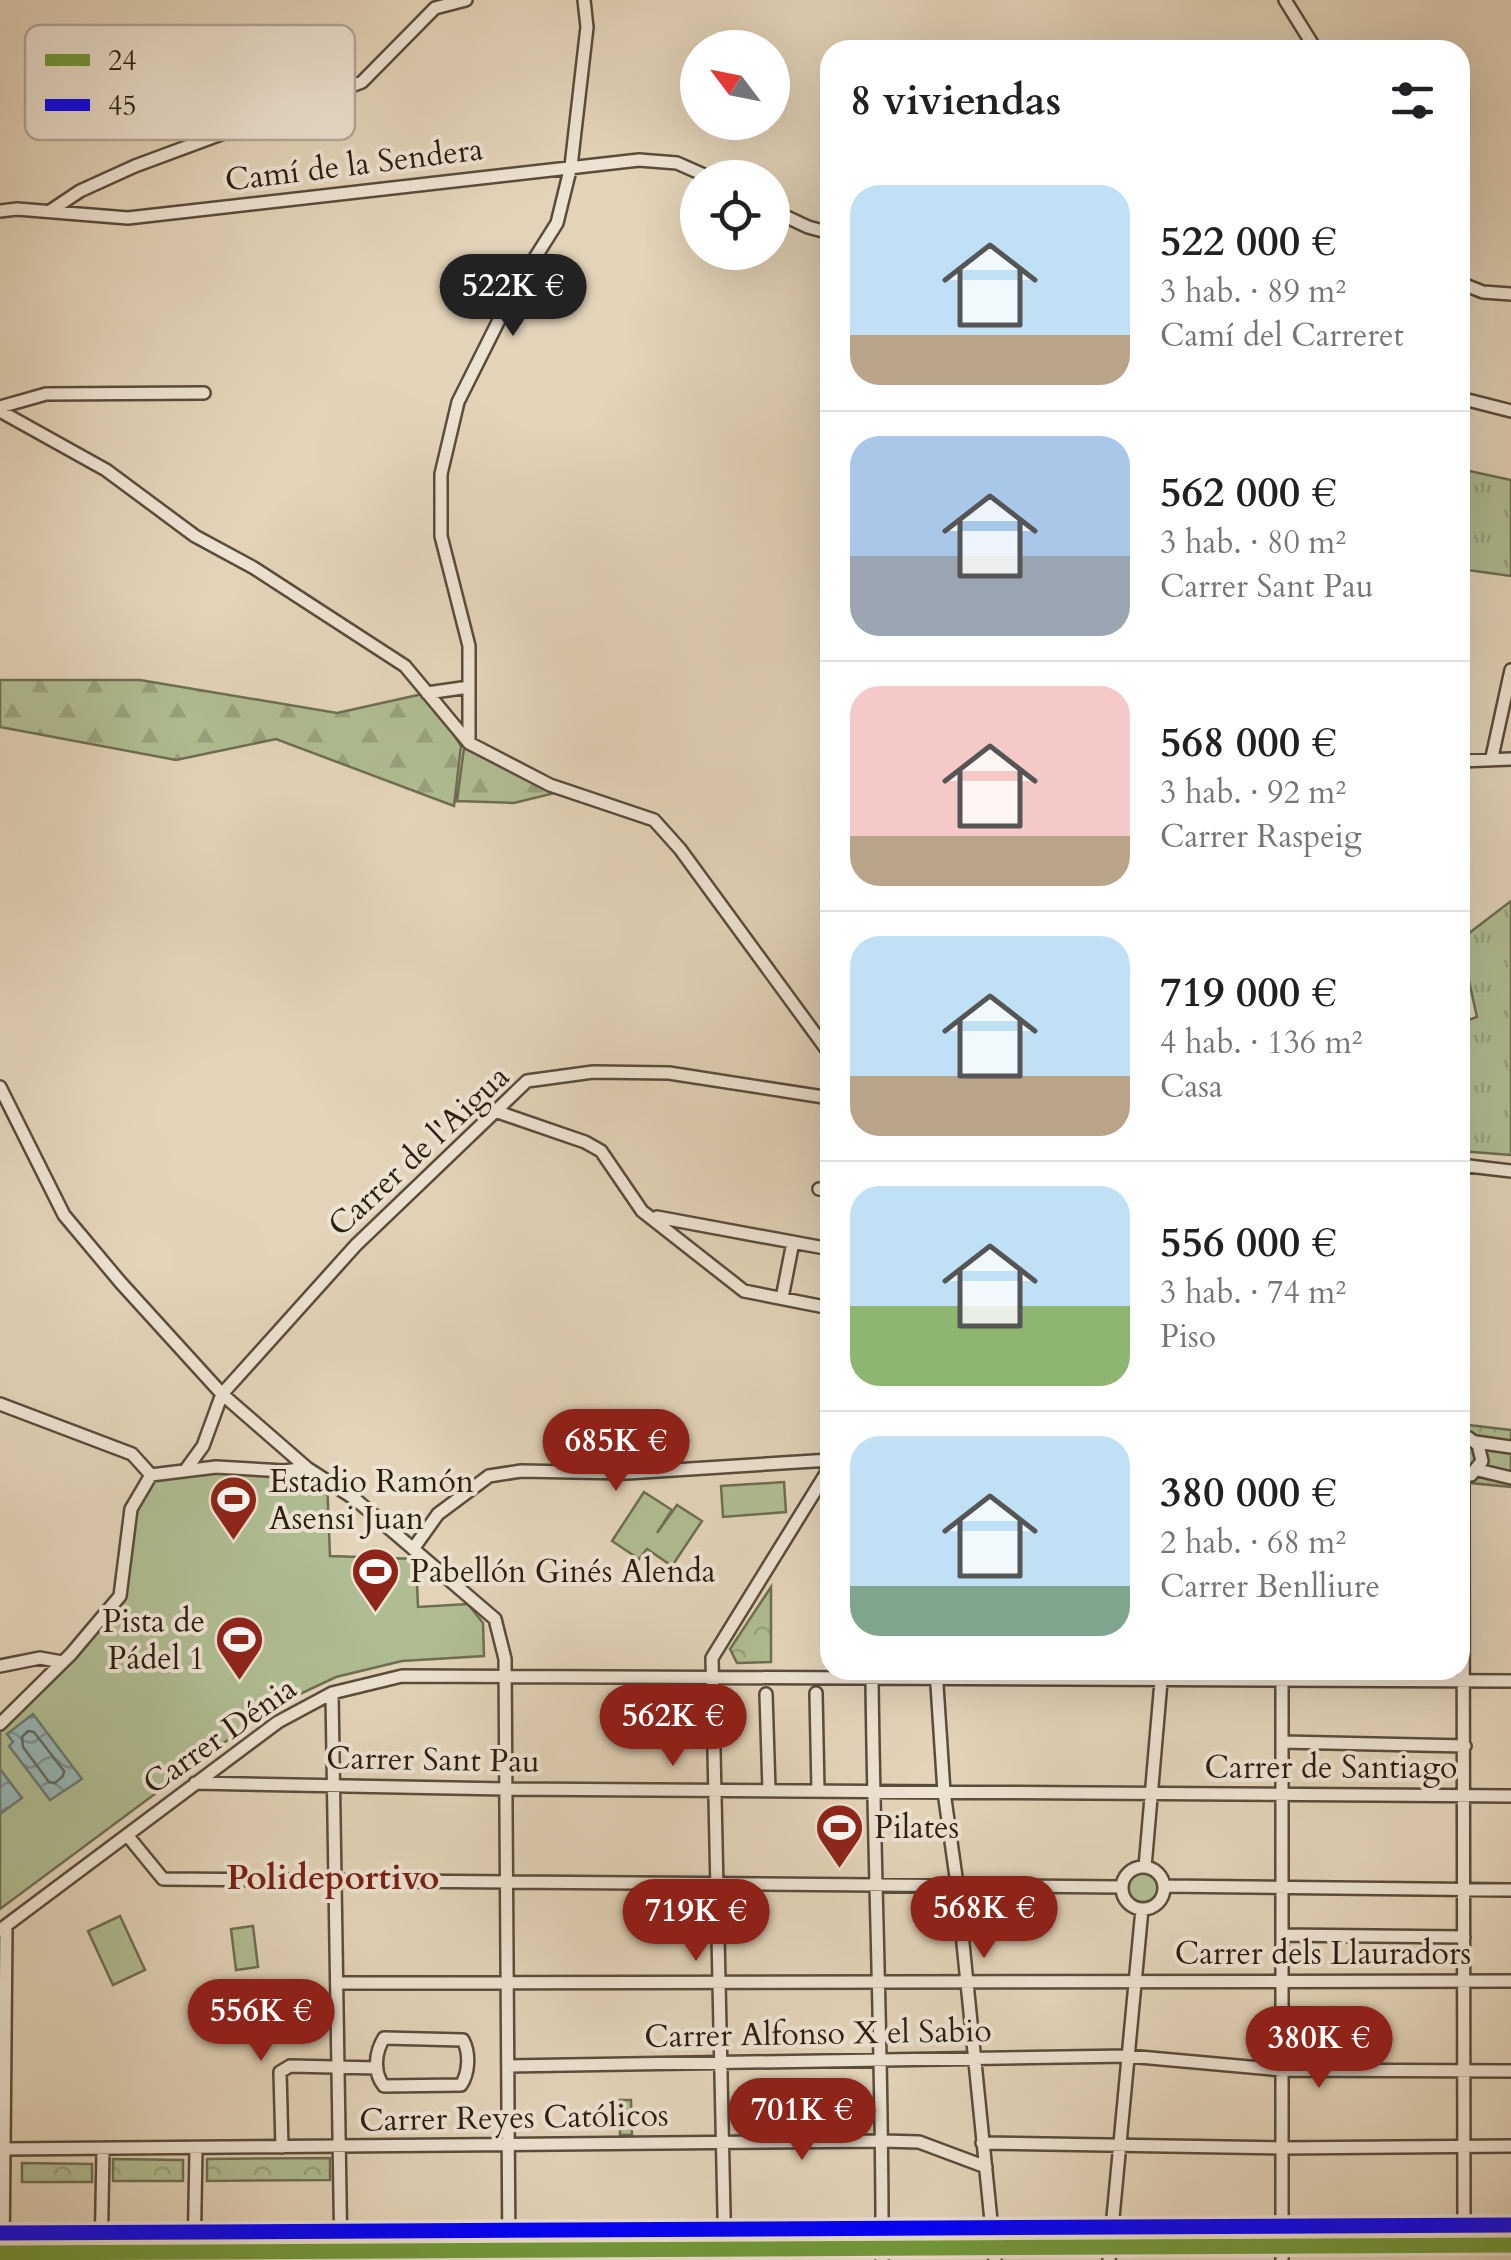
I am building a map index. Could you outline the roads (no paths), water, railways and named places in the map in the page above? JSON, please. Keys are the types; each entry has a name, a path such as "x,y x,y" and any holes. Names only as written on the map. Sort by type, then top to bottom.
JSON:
{"main road":[{"path":"2,2255 1282,2253 1511,2245"}],"street":[{"path":"355,85 435,8 466,0"},
{"path":"469,744 469,646 441,536 441,474 458,402 511,296 557,223 571,166 588,27 584,0"},
{"path":"1286,0 1310,40"},
{"path":"49,212 80,191 205,140"},
{"name":"Camí de la Sendera","path":"0,211 128,218 571,166 654,160 680,165"},
{"path":"790,218 820,230"},
{"path":"1470,287 1511,294"},
{"path":"0,409 46,394 204,393"},
{"path":"1470,401 1511,411"},
{"path":"0,409 106,470 194,536 254,568 405,666 469,744 550,785 654,820 680,849 820,1040"},
{"path":"1492,758 1511,670"},
{"path":"427,693 469,687"},
{"path":"1470,760 1511,758"},
{"name":"Carrer de l'Aigua","path":"222,1394 356,1245 527,1081 593,1072 668,1072 820,1096"},
{"path":"0,1087 64,1214 222,1394 307,1468 355,1498 495,1619 502,1640 504,1675 509,2255"},
{"path":"496,1112 602,1150 642,1211 744,1291 820,1306"},
{"path":"1470,1166 1511,1171"},
{"path":"652,1216 820,1247"},
{"path":"782,1298 793,1242"},
{"path":"187,1468 203,1446 222,1394"},
{"path":"0,1404 132,1454 151,1474"},
{"path":"1470,1440 1511,1446"},
{"path":"1475,1441 1482,1451 1478,1470"},
{"path":"413,1548 438,1514 489,1476 521,1471 627,1473 820,1464"},
{"path":"151,1474 187,1468 307,1468"},
{"path":"1470,1473 1478,1470 1511,1478"},
{"path":"0,1724 120,1596 131,1510 151,1474"},
{"path":"725,2254 712,1658 820,1480"},
{"path":"0,1666 40,1658 62,1662"},
{"name":"Carrer Dénia","path":"3,1928 278,1722 332,1693 402,1676 820,1679"},
{"path":"872,1680 882,2254"},
{"path":"936,1680 944,1792 995,2253"},
{"path":"1145,1866 1160,1680"},
{"path":"1282,1680 1282,2253"},
{"name":"Carrer Dénia","path":"1282,1680 1511,1681"},
{"path":"1464,2245 1465,1681"},
{"path":"332,1693 341,2256"},
{"path":"816,1693 818,1790"},
{"path":"766,1694 769,1790"},
{"path":"1283,1742 1465,1746"},
{"name":"Carrer Sant Pau","path":"195,1783 1150,1794"},
{"name":"Carrer de Santiago","path":"1150,1794 1511,1796"},
{"path":"127,1835 163,1880 1121,1887"},
{"path":"1145,1866 1158,1873 1164,1886 1158,1902 1142,1910 1129,1905 1121,1887 1132,1870 1145,1866"},
{"path":"1164,1886 1511,1890"},
{"path":"1110,2253 1142,1910"},
{"path":"2,2255 3,1928"},
{"path":"1282,1935 1464,1937"},
{"name":"Carrer dels Llauradors","path":"339,1983 1511,1981"},
{"path":"384,2038 463,2040 467,2047 466,2077 461,2085 384,2086 378,2079 377,2068 378,2048 384,2038"},
{"name":"Carrer Alfonso X el Sabio","path":"508,2066 1128,2056 1282,2070 1511,2070"},
{"path":"282,2147 280,2072 290,2066 377,2068"},
{"name":"Carrer Reyes Católicos","path":"5,2149 882,2141 920,2142 986,2167"},
{"path":"982,2142 1281,2148 1511,2146"},
{"path":"100,2256 103,2149"},
{"path":"194,2257 196,2149"}],"water":[{"path":"33,1714 82,1779 50,1800 9,1746 13,1742 7,1734"},
{"path":"0,1769 22,1798 0,1814"}],"place":[{"name":"Estadio Ramón Asensi Juan","path":"234,1542"},
{"name":"Pabellón Ginés Alenda","path":"375,1614"},
{"name":"Pista de Pádel 1","path":"240,1682"},
{"name":"Pilates","path":"839,1870"}],"district":[{"name":"Polideportivo","path":"333,1878"}]}
